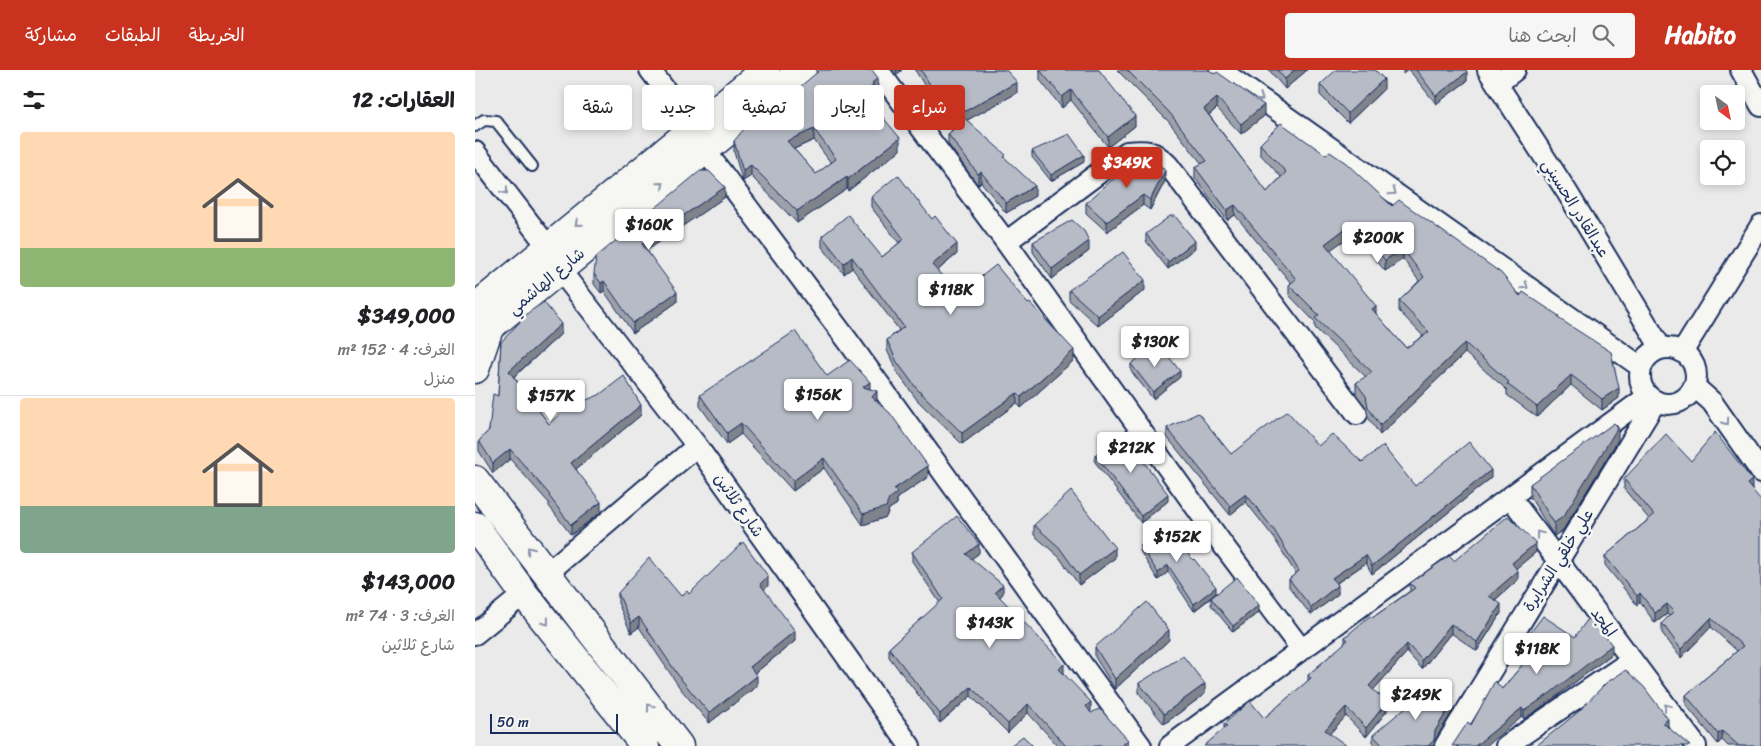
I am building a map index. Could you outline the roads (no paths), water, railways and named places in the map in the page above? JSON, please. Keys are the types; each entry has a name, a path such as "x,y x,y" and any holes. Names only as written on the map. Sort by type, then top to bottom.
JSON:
{"main road":[{"name":"شارع الهاشمي","path":"699,138 765,70"},
{"name":"شارع الهاشمي","path":"479,317 554,258 699,138 802,70"},
{"path":"475,370 479,317"},
{"path":"475,480 679,746"},
{"path":"475,526 524,594 645,746"}],"street":[{"path":"649,70 849,341 1141,746"},
{"path":"879,70 1006,242 1223,545 1301,649"},
{"path":"1220,70 1641,367"},
{"path":"1492,77 1515,70"},
{"path":"1741,70 1761,106"},
{"name":"عبدالقادر الحسيني","path":"1492,77 1567,192 1661,348"},
{"path":"1006,242 1127,152 1142,150 1156,153 1168,165 1357,414"},
{"name":"شارع ثلاثين","path":"475,152 697,446 910,746"},
{"path":"1683,351 1761,226"},
{"path":"1661,348 1675,348 1683,351 1693,363 1696,371 1694,386 1682,400 1665,404 1652,399 1640,383 1641,367 1646,357 1661,348"},
{"path":"1694,386 1707,396 1761,472"},
{"path":"1170,746 1301,649 1652,399"},
{"name":"علي خلقي الشرايرة","path":"1445,746 1652,399"},
{"path":"547,573 697,446"},
{"name":"المجد","path":"1511,498 1696,746"},
{"path":"475,634 524,594"},
{"path":"1506,746 1632,660"}],"lane":[{"path":"475,126 484,120 496,121 532,166"}]}
